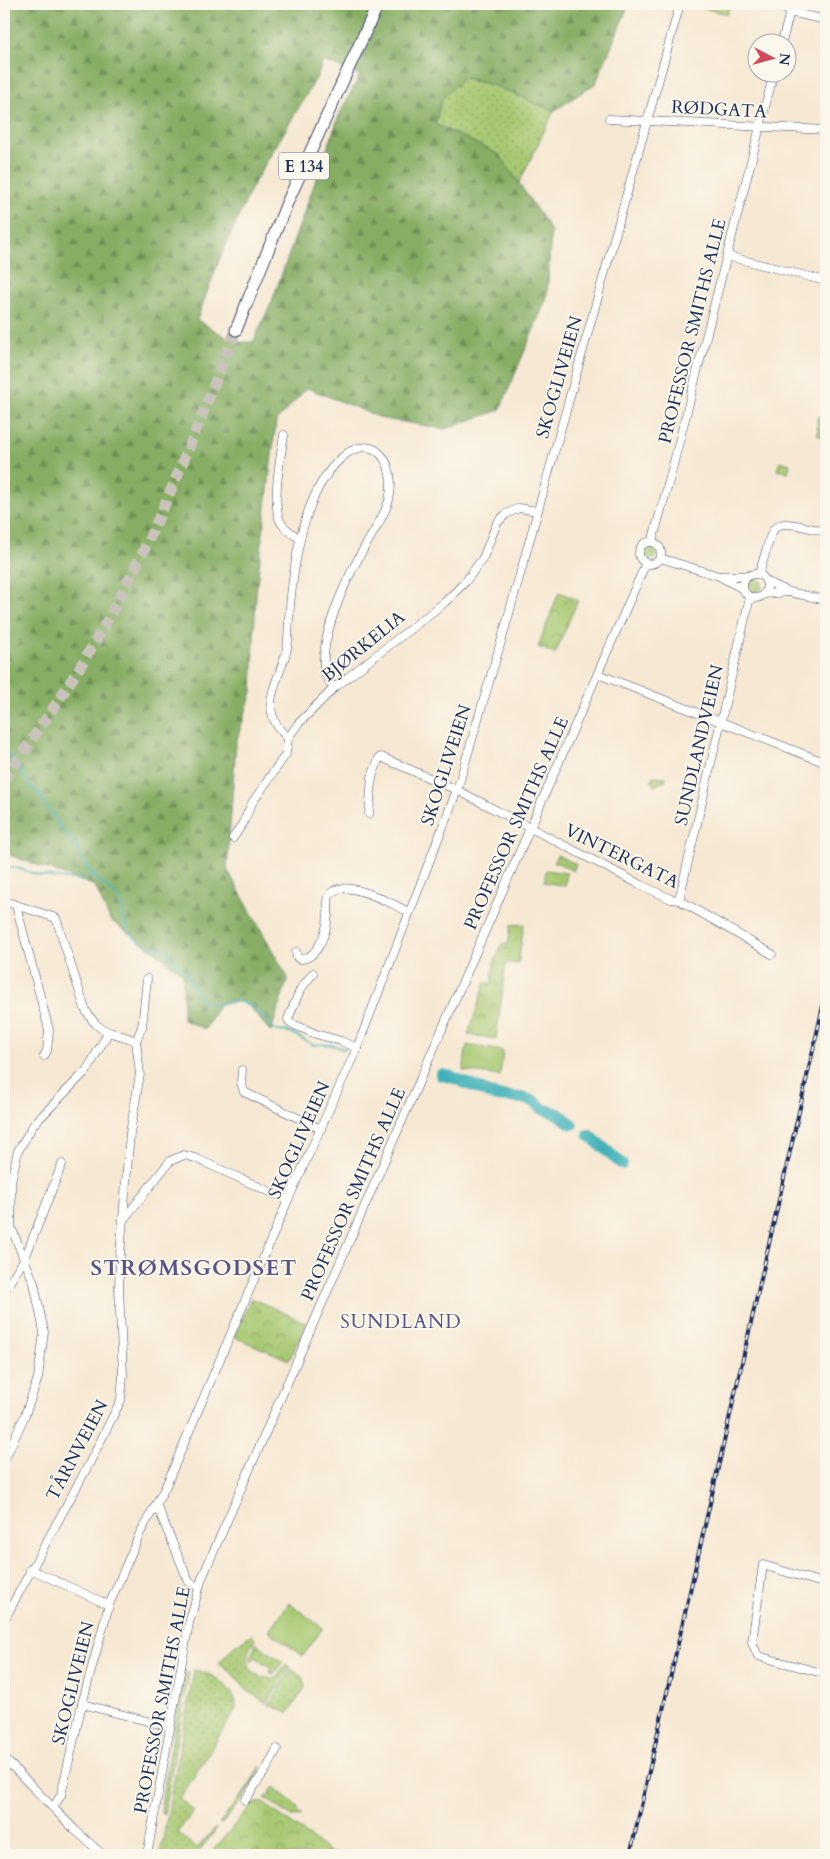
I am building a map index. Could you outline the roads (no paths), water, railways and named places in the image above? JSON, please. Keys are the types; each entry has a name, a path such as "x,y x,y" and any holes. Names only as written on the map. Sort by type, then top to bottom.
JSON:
{"highway":[{"name":"E 134","path":"236,330 287,203 378,4"}],"street":[{"name":"SKOGLIVEIEN","path":"53,1808 64,1782 82,1704 109,1606 140,1533 157,1506 191,1430 288,1200 357,1048 456,790 503,635 680,4"},
{"path":"785,32 791,8 826,20"},
{"name":"PROFESSOR SMITHS ALLE","path":"652,542 771,82"},
{"name":"RØDGATA","path":"609,119 826,130"},
{"path":"727,256 826,282"},
{"path":"284,435 276,508 282,524 300,539"},
{"path":"288,738 278,728 272,716 271,703 287,647 293,575 306,514 324,478 336,463 354,449 366,447 376,450 384,458 389,470 389,500 346,582 332,618 325,646 324,668 327,679 334,688"},
{"name":"BJØRKELIA","path":"233,838 243,823 252,803 286,754 288,738 298,724 334,688 445,602 461,586 483,558 497,523 506,514 519,508 537,511"},
{"path":"758,574 772,529 779,524 790,523 826,532"},
{"path":"652,542 660,548 660,558 655,562 646,563 640,558 639,551 642,545 652,542"},
{"path":"660,558 719,576 743,589 750,597 789,592"},
{"name":"PROFESSOR SMITHS ALLE","path":"147,1855 189,1623 199,1587 214,1548 646,563"},
{"path":"719,576 758,574 766,581 789,592 826,600"},
{"path":"743,589 743,582 747,576"},
{"path":"764,594 767,588 766,581"},
{"name":"SUNDLANDVEIEN","path":"679,900 750,597"},
{"path":"598,674 821,761"},
{"name":"VINTERGATA","path":"369,814 372,774 380,757 456,790 643,886 671,899 679,900 772,954"},
{"path":"296,952 299,959 306,960 315,954 326,925 329,896 334,890 340,888 365,892 409,912"},
{"path":"4,901 56,918 85,1009 92,1021 108,1033 136,1041"},
{"path":"16,905 50,1030 47,1051 44,1056"},
{"path":"314,972 300,990 288,1019 290,1023 357,1048"},
{"name":"TÅRNVEIEN","path":"4,1620 121,1400 123,1374 119,1289 130,1133 140,1074 136,1041 142,1027 147,979"},
{"path":"4,1461 25,1416 38,1378 44,1332 34,1283 12,1226 11,1181 18,1151 34,1124 87,1070 108,1033"},
{"path":"242,1070 244,1092 321,1129"},
{"path":"124,1219 170,1161 184,1155 195,1158 288,1200"},
{"path":"4,1291 24,1258 62,1164"},
{"path":"157,1506 189,1582 199,1587"},
{"path":"826,1584 764,1565 752,1642 758,1656 826,1674"},
{"path":"30,1569 109,1606"},
{"path":"82,1704 170,1727"},
{"path":"245,1800 267,1768 277,1749"},
{"path":"4,1758 103,1855"}],"waterway":[{"path":"4,754 12,757 32,788 42,797 60,828 72,840 87,868 94,876"},
{"path":"4,868 16,868 37,875 63,878 79,879 94,876 120,900 124,920 130,933 146,944 166,949 176,964 187,973 200,999 209,1004 237,1001 249,1005 278,1031 290,1032 313,1045 328,1044 343,1049 347,1047"},
{"path":"441,1075 452,1077 496,1096 534,1101 543,1109 558,1114 572,1124"},
{"path":"589,1135 622,1164"}],"tunnel":[{"path":"4,780 75,674 102,630 132,574 179,471 236,330"}],"railway":[{"path":"630,1855 826,993"}],"district":[{"name":"STRØMSGODSET","path":"194,1267"},
{"name":"SUNDLAND","path":"401,1321"}]}
